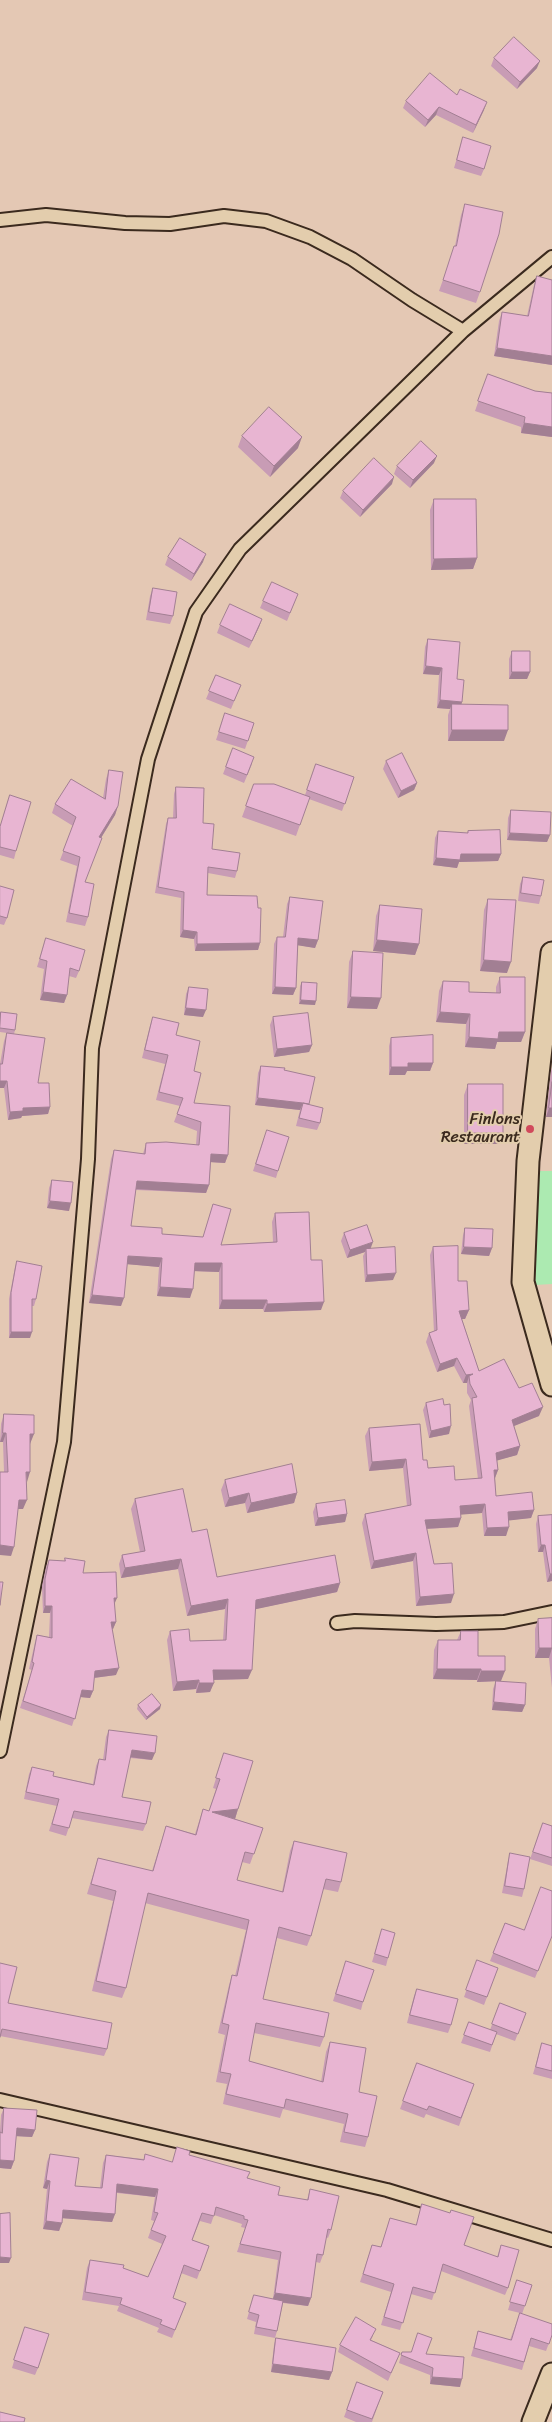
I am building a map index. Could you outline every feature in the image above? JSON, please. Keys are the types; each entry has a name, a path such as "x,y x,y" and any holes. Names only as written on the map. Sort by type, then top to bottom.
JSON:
{"main road":[{"path":"552,952 528,1161 523,1282 552,1385"},
{"path":"533,2422 552,2374"}],"street":[{"path":"0,220 46,215 125,223 170,224 224,216 266,221 310,237 352,259 412,300 463,331"},
{"path":"0,1751 64,1442 88,1159 92,1048 148,759 196,612 240,549 463,331 552,257"},
{"path":"337,1623 355,1621 436,1624 504,1622 552,1612"},
{"path":"0,2100 387,2190 552,2240"}],"green space":[{"path":"539,1171 552,1171 552,1284 535,1285"}],"building":[{"path":"514,37 540,61 520,82 494,58"},
{"path":"430,73 457,95 460,89 487,102 476,125 439,107 428,120 406,101"},
{"path":"463,137 491,146 484,169 457,160"},
{"path":"465,204 503,212 499,234 480,292 443,280 454,246 456,246"},
{"path":"537,276 552,280 552,356 497,348 502,312 528,316"},
{"path":"488,374 535,391 552,393 552,427 524,423 525,417 478,401"},
{"path":"269,407 302,437 274,466 242,436"},
{"path":"421,441 437,456 413,480 397,466"},
{"path":"374,458 394,477 363,510 343,491"},
{"path":"434,499 476,499 477,558 434,559"},
{"path":"180,538 206,554 194,574 168,557"},
{"path":"272,582 298,594 290,613 263,601"},
{"path":"153,588 177,592 173,616 149,612"},
{"path":"230,604 262,619 252,641 220,625"},
{"path":"428,639 460,642 457,679 464,680 462,702 440,700 442,668 426,666"},
{"path":"512,651 530,651 530,672 512,672"},
{"path":"216,675 241,685 234,701 209,691"},
{"path":"452,704 508,705 508,730 452,730"},
{"path":"225,713 254,723 248,741 219,732"},
{"path":"233,748 254,757 247,775 226,767"},
{"path":"402,753 417,783 401,791 386,761"},
{"path":"316,764 354,777 345,804 307,790"},
{"path":"109,770 123,772 118,806 99,837 102,838 85,882 94,884 88,917 69,913 80,857 63,851 76,817 55,804 71,779 105,799"},
{"path":"254,784 274,784 310,797 300,825 246,806"},
{"path":"176,787 204,788 203,823 214,824 212,849 240,853 237,871 208,867 207,895 257,896 258,908 261,908 260,943 197,944 197,932 183,930 184,892 158,887 168,818 176,818"},
{"path":"10,795 31,802 16,851 0,847 0,827"},
{"path":"511,810 551,812 550,835 510,833"},
{"path":"500,830 501,854 461,854 460,860 436,858 438,831 468,833 468,831"},
{"path":"523,877 544,880 541,896 521,893"},
{"path":"0,886 14,890 7,918 0,916"},
{"path":"290,897 323,901 318,940 298,938 296,988 275,987 277,937 285,937"},
{"path":"488,899 516,900 511,962 484,960"},
{"path":"380,905 422,909 419,944 377,940"},
{"path":"46,938 85,950 79,971 70,968 67,995 43,992 47,961 40,959"},
{"path":"353,951 383,953 381,998 351,997"},
{"path":"500,977 525,977 525,1032 499,1032 498,1039 469,1037 470,1014 440,1012 443,981 469,982 469,992 500,993"},
{"path":"302,982 317,983 316,1001 301,1000"},
{"path":"189,987 208,989 206,1010 186,1008"},
{"path":"1,1012 17,1014 15,1030 0,1028"},
{"path":"308,1013 312,1045 277,1049 273,1017"},
{"path":"153,1017 179,1023 176,1035 200,1041 194,1071 201,1073 194,1103 230,1106 228,1155 211,1154 209,1185 137,1181 131,1226 162,1228 162,1234 203,1237 213,1204 231,1209 221,1245 277,1242 275,1213 309,1212 311,1260 322,1260 324,1302 267,1304 267,1300 222,1300 222,1263 195,1263 193,1289 160,1287 162,1258 128,1256 124,1298 92,1295 114,1150 145,1154 146,1143 166,1142 199,1145 201,1122 177,1114 183,1098 159,1092 168,1055 145,1050"},
{"path":"7,1033 45,1038 38,1083 49,1083 50,1107 23,1108 23,1111 10,1112 7,1081 0,1081 0,1064 2,1064"},
{"path":"433,1035 433,1063 408,1063 408,1067 391,1067 391,1038"},
{"path":"261,1066 285,1068 284,1070 315,1077 309,1104 258,1098"},
{"path":"552,1082 552,1108 549,1108"},
{"path":"468,1084 503,1084 503,1133 468,1133"},
{"path":"303,1103 323,1108 320,1123 299,1118"},
{"path":"267,1130 289,1137 278,1171 256,1164"},
{"path":"52,1180 73,1182 71,1203 50,1201"},
{"path":"367,1225 373,1242 350,1250 344,1233"},
{"path":"465,1228 493,1229 492,1248 464,1247"},
{"path":"458,1246 458,1281 467,1281 469,1310 459,1311 479,1371 504,1359 519,1388 532,1383 543,1407 512,1420 520,1446 496,1453 498,1470 494,1470 496,1496 532,1492 534,1510 508,1512 509,1527 487,1528 485,1504 460,1506 461,1518 425,1520 434,1564 452,1563 454,1594 420,1597 416,1553 374,1561 365,1514 411,1505 406,1459 372,1462 369,1428 420,1424 423,1460 427,1460 428,1468 454,1466 455,1480 482,1478 472,1398 477,1397 470,1384 469,1376 473,1374 466,1375 457,1358 440,1364 429,1333 437,1330 433,1247"},
{"path":"395,1247 396,1273 367,1275 366,1249"},
{"path":"17,1261 42,1266 36,1299 32,1299 32,1332 11,1332 11,1293"},
{"path":"443,1399 444,1405 450,1404 451,1426 431,1431 426,1403"},
{"path":"4,1414 34,1415 34,1434 30,1434 30,1472 26,1472 27,1500 19,1500 14,1547 0,1545 0,1472 8,1472 6,1433 3,1433"},
{"path":"292,1464 297,1493 251,1503 249,1493 229,1498 225,1480"},
{"path":"183,1489 192,1532 207,1529 217,1577 335,1555 340,1583 256,1600 252,1670 213,1670 214,1683 199,1683 199,1680 177,1682 170,1631 189,1629 190,1641 226,1640 228,1599 191,1606 181,1559 125,1568 122,1555 145,1551 135,1499"},
{"path":"345,1500 347,1514 318,1518 316,1504"},
{"path":"552,1515 552,1574 550,1574 545,1545 541,1545 538,1516"},
{"path":"65,1558 85,1561 83,1573 116,1572 117,1598 114,1598 116,1622 111,1622 119,1668 95,1671 93,1691 82,1690 75,1719 23,1701 34,1663 32,1662 37,1635 52,1638 52,1606 45,1606 45,1579 49,1560 65,1561"},
{"path":"0,1582 3,1582 0,1605"},
{"path":"552,1618 552,1648 539,1648 538,1619"},
{"path":"461,1631 478,1631 478,1656 505,1656 505,1671 437,1669 438,1640 460,1640"},
{"path":"496,1681 526,1683 525,1705 494,1702"},
{"path":"152,1694 161,1705 147,1717 138,1705"},
{"path":"109,1730 157,1736 155,1753 132,1750 122,1797 151,1802 146,1824 74,1811 69,1828 52,1824 59,1799 26,1792 32,1767 54,1772 53,1776 94,1785 99,1759 105,1760"},
{"path":"224,1753 253,1761 238,1809 212,1812 263,1828 254,1854 245,1852 237,1880 283,1892 294,1841 347,1853 341,1882 326,1879 311,1936 279,1927 263,1999 329,2013 324,2037 256,2023 249,2061 323,2082 330,2042 366,2048 359,2092 377,2096 368,2137 344,2132 348,2114 286,2099 284,2108 226,2094 231,2074 220,2072 229,2025 222,2023 232,1975 237,1976 249,1920 148,1893 126,1988 96,1981 116,1891 91,1884 98,1858 153,1871 166,1826 196,1835 203,1809 209,1811 220,1779 216,1778"},
{"path":"543,1823 552,1826 552,1858 533,1852"},
{"path":"510,1853 530,1857 524,1889 505,1886"},
{"path":"541,1887 552,1891 552,1936 538,1971 493,1953 505,1923 524,1930"},
{"path":"382,1929 395,1933 388,1958 375,1954"},
{"path":"477,1960 498,1968 487,1997 466,1990"},
{"path":"346,1961 374,1970 363,2002 336,1994"},
{"path":"0,1963 17,1967 8,2003 112,2023 107,2049 2,2029 0,2037"},
{"path":"417,1989 458,1999 451,2025 410,2015"},
{"path":"500,2003 526,2013 518,2034 492,2024"},
{"path":"469,2022 497,2032 492,2045 464,2035"},
{"path":"542,2043 552,2046 552,2071 536,2067"},
{"path":"417,2063 474,2084 461,2118 429,2106 427,2110 403,2101"},
{"path":"4,2108 37,2110 35,2130 17,2128 14,2161 0,2160 0,2132 2,2133"},
{"path":"177,2147 190,2151 189,2155 250,2172 247,2178 280,2187 278,2195 308,2200 310,2189 339,2196 331,2230 328,2229 323,2255 317,2254 311,2298 275,2293 281,2252 240,2244 248,2220 244,2219 244,2216 216,2207 214,2216 202,2213 192,2240 209,2246 200,2271 184,2265 173,2298 186,2303 175,2330 160,2324 162,2320 120,2304 122,2298 85,2292 90,2260 124,2265 123,2268 148,2277 166,2236 151,2230 158,2213 154,2212 158,2189 117,2184 115,2214 63,2210 62,2223 46,2221 50,2181 46,2180 50,2154 79,2158 75,2186 102,2188 106,2155 144,2160 145,2154 172,2162"},
{"path":"422,2204 450,2213 451,2210 474,2217 464,2245 498,2257 501,2245 519,2250 508,2288 443,2264 435,2293 413,2287 403,2323 384,2317 394,2284 363,2274 372,2245 381,2247 390,2218 416,2225"},
{"path":"10,2213 11,2258 0,2257 0,2214"},
{"path":"517,2280 532,2285 525,2306 510,2302"},
{"path":"254,2295 283,2301 277,2331 256,2327 259,2315 249,2312"},
{"path":"520,2313 552,2324 552,2335 549,2344 531,2338 524,2362 474,2348 478,2331 511,2340"},
{"path":"356,2317 376,2329 370,2340 400,2353 391,2373 340,2345"},
{"path":"25,2327 49,2334 38,2368 14,2360"},
{"path":"418,2333 432,2338 426,2354 464,2357 462,2379 432,2377 433,2368 401,2355 402,2352 411,2352"},
{"path":"276,2338 336,2348 332,2372 273,2364"},
{"path":"357,2382 383,2392 372,2419 347,2410"},
{"path":"0,2412 25,2418 24,2422 0,2422"}],"place":[{"name":"Finlons Restaurant","path":"530,1129"}]}
